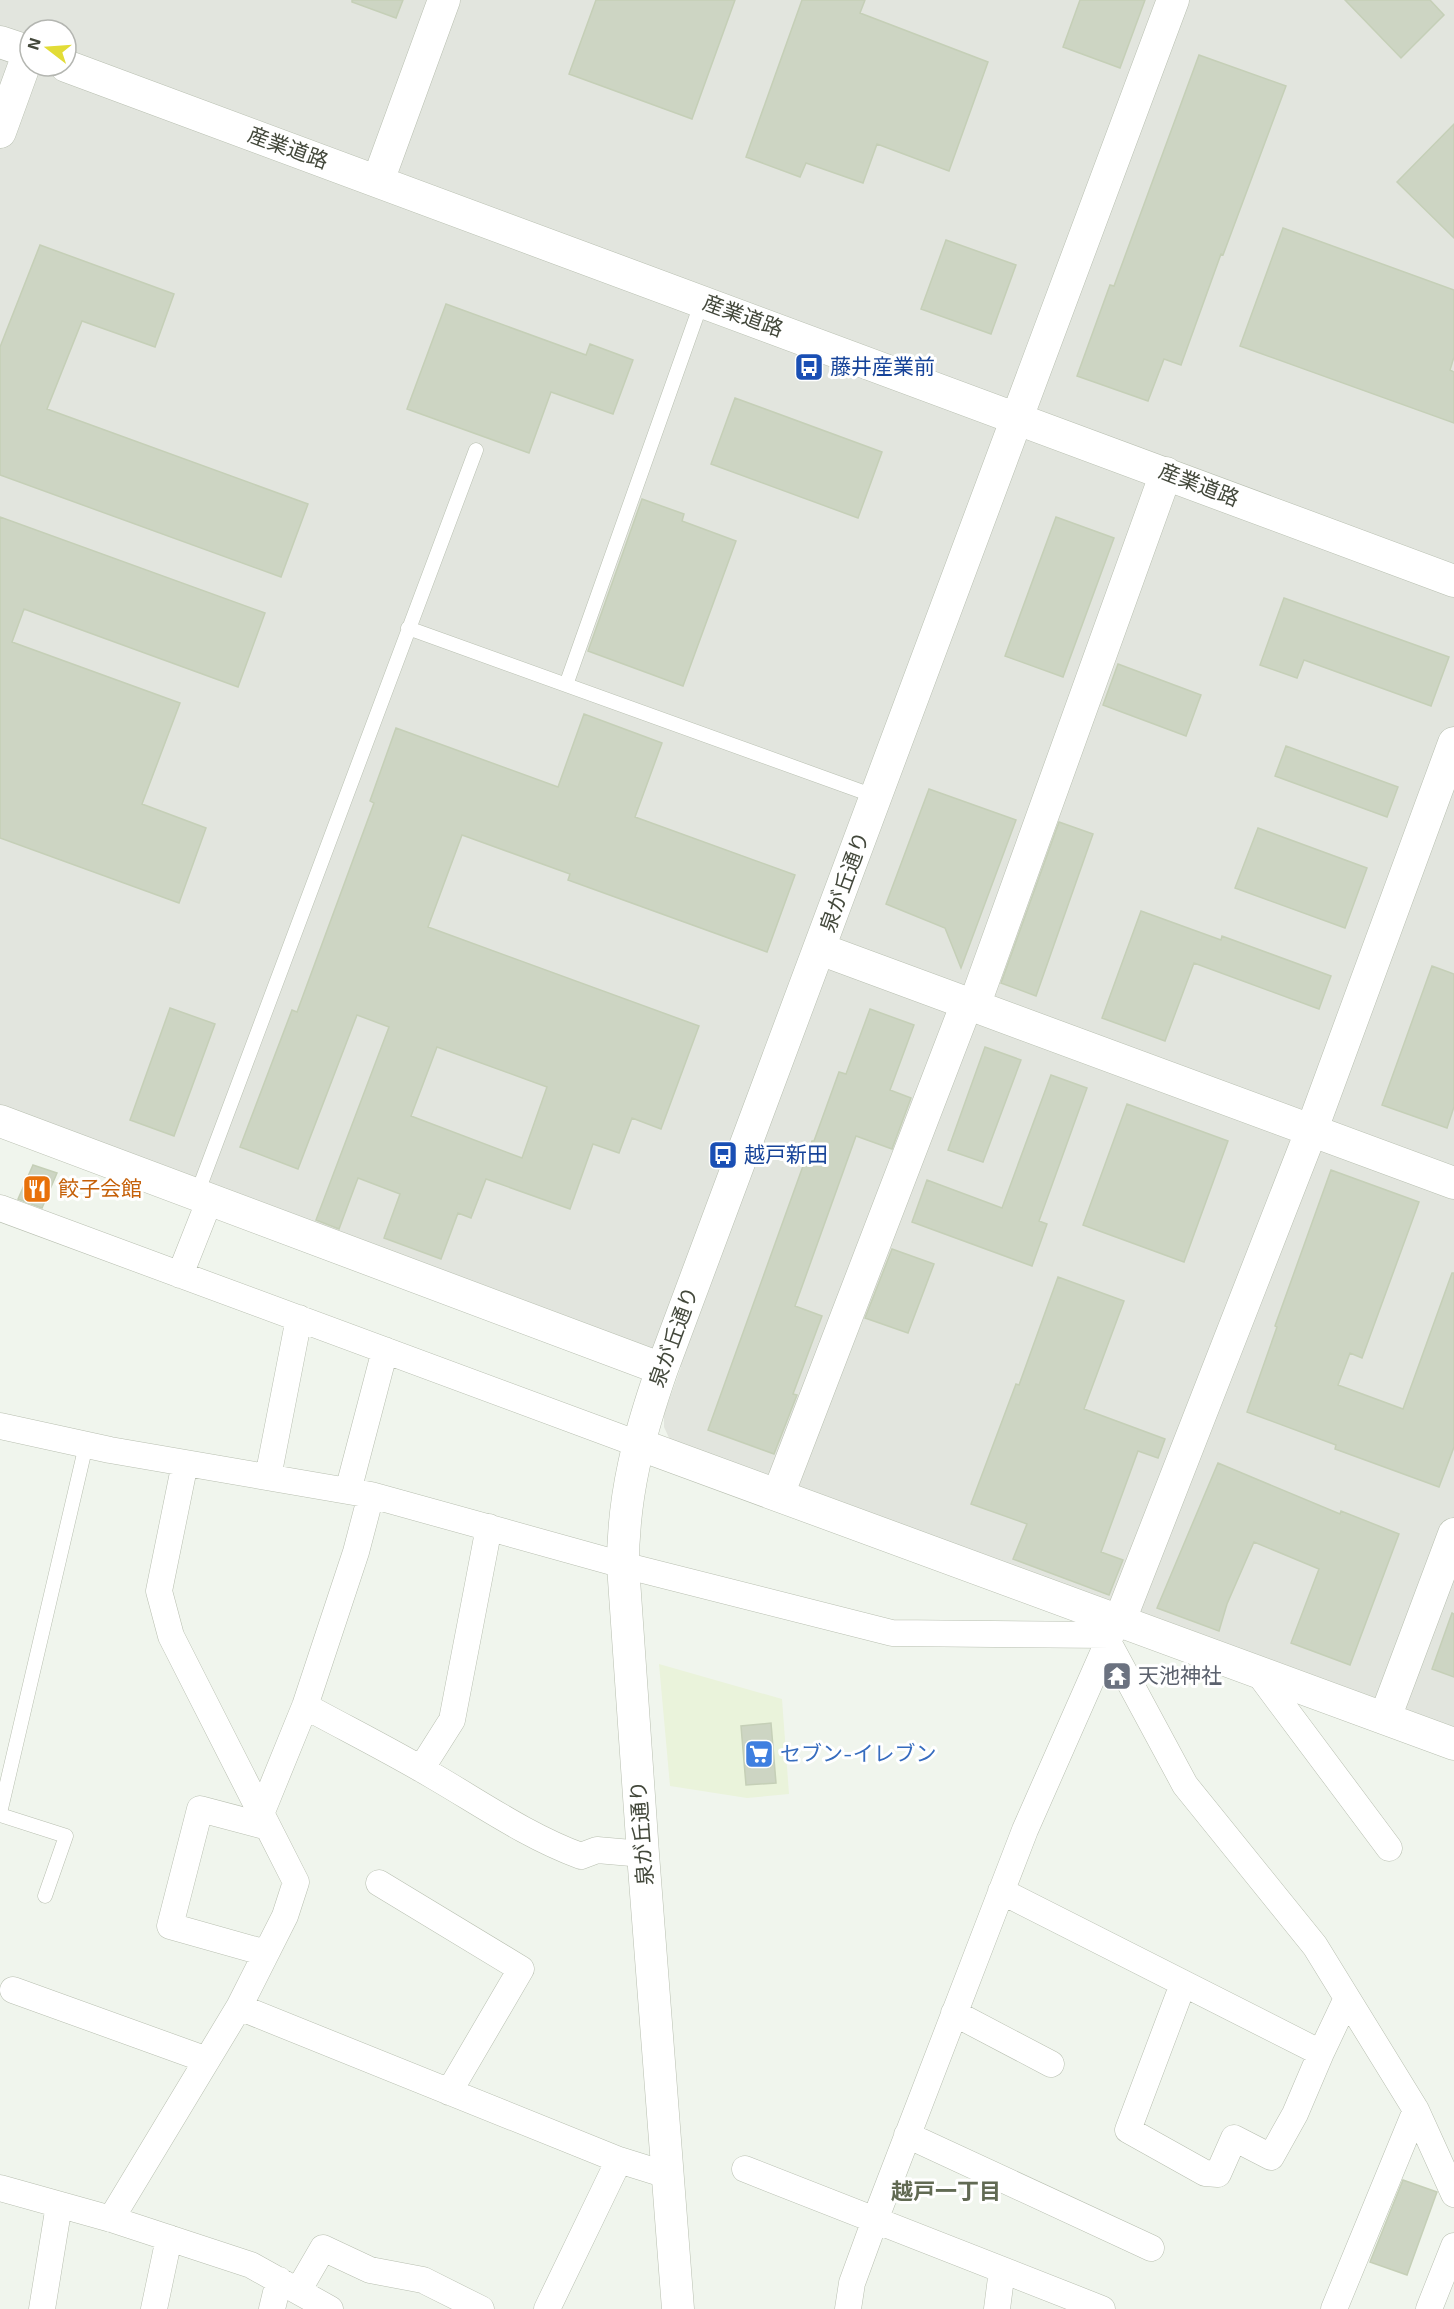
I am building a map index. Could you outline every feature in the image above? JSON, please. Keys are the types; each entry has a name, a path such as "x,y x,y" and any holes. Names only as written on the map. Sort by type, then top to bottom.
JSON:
{"street":[{"path":"378,181 444,0"},
{"name":"泉が丘通り","path":"678,2309 623,1565 623,1527 638,1444 662,1369 1173,0"},
{"path":"0,42 18,48"},
{"name":"産業道路","path":"78,70 1166,472 1454,581"},
{"path":"0,132 20,78"},
{"path":"778,1495 970,1004 1166,472"},
{"path":"848,2309 852,2283 874,2220 1024,1830 1113,1632 1312,1129 1454,742"},
{"path":"820,949 1454,1183"},
{"path":"0,1121 662,1369"},
{"path":"180,1275 204,1197"},
{"path":"0,1208 778,1495 1113,1632 1256,1670 1454,1744"},
{"path":"268,1477 300,1318"},
{"path":"265,1821 356,1552 360,1493 385,1350"},
{"path":"0,1426 86,1445 360,1493 623,1565 892,1634 1113,1632"},
{"path":"111,2219 239,2007 285,1916 296,1882 171,1636 159,1591 185,1463"},
{"path":"421,1769 452,1720 489,1527"},
{"path":"1385,1718 1454,1534"},
{"path":"1113,1632 1185,1785 1315,1946 1416,2110 1454,2194"},
{"path":"1256,1670 1389,1848"},
{"path":"305,1706 421,1769 537,1838 562,1849 581,1856 597,1850 643,1854"},
{"path":"265,1821 200,1809 170,1926 266,1953"},
{"path":"379,1883 521,1969 449,2092"},
{"path":"1001,1891 1321,2053"},
{"path":"1184,1984 1128,2130 1205,2173 1218,2174 1234,2138 1271,2157 1295,2114 1347,1998"},
{"path":"14,1990 207,2060"},
{"path":"239,2007 619,2160 667,2175"},
{"path":"954,2013 1051,2064"},
{"path":"1334,2309 1416,2110"},
{"path":"907,2135 1151,2248"},
{"path":"547,2309 619,2160"},
{"path":"745,2169 1102,2309"},
{"path":"0,2188 111,2219 251,2265 330,2309"},
{"path":"42,2309 59,2205"},
{"path":"154,2309 169,2238"},
{"path":"1429,2309 1454,2246"},
{"path":"272,2309 288,2286 323,2248 370,2270 423,2280 481,2309"},
{"path":"997,2309 1002,2270"}],"lane":[{"path":"566,685 702,301"},
{"path":"204,1197 408,628 476,450"},
{"path":"408,628 877,797"},
{"path":"45,1896 66,1836 0,1814 86,1445"}],"shaded area":[{"path":"0,0 1454,0 1454,1727 670,1440 664,1427 664,1414 681,1367 0,1111"},
{"path":"659,1664 782,1699 789,1794 747,1798 670,1786"}],"building":[{"path":"352,0 403,0 396,18 352,2"},
{"path":"596,0 735,0 692,119 569,74"},
{"path":"802,0 865,0 860,13 988,62 949,171 877,144 863,183 806,163 800,177 746,157"},
{"path":"1080,0 1145,0 1120,68 1063,47"},
{"path":"1345,0 1430,0 1444,15 1401,58"},
{"path":"1199,55 1286,86 1181,365 1164,359 1148,401 1077,376 1110,285 1114,286"},
{"path":"1454,124 1454,238 1397,182"},
{"path":"1283,228 1454,290 1454,357 1450,370 1454,372 1454,423 1240,346"},
{"path":"946,240 1016,265 991,334 921,309"},
{"path":"40,245 174,294 155,347 82,321 47,409 308,504 281,577 0,475 0,347"},
{"path":"446,304 586,355 590,344 633,360 613,414 551,392 529,453 407,409"},
{"path":"735,398 882,452 858,518 711,464"},
{"path":"642,499 684,514 682,521 736,541 683,686 588,651"},
{"path":"0,517 265,613 238,687 24,609 12,642 180,703 142,804 206,828 179,903 0,838"},
{"path":"1056,517 1114,538 1063,677 1005,656"},
{"path":"1284,598 1449,657 1431,706 1304,660 1297,678 1260,665"},
{"path":"1118,664 1201,695 1186,736 1103,705"},
{"path":"584,714 662,743 635,817 795,875 767,952 568,880 570,874 462,835 428,927 699,1026 661,1129 632,1118 619,1153 593,1144 570,1209 486,1179 471,1218 458,1213 441,1259 384,1238 400,1194 358,1178 339,1229 316,1220 389,1027 357,1015 298,1169 240,1147 292,1010 297,1012 374,803 370,801 396,728 558,787","holes":["437,1047 547,1087 522,1158 411,1116"]},
{"path":"1286,746 1398,787 1387,817 1275,776"},
{"path":"929,789 1016,820 961,968 945,928 886,904"},
{"path":"1059,822 1093,834 1036,996 1001,983"},
{"path":"1258,828 1367,868 1345,928 1235,888"},
{"path":"1141,911 1221,940 1222,936 1331,976 1319,1009 1194,963 1165,1041 1102,1018"},
{"path":"1432,966 1454,974 1454,1107 1447,1128 1382,1105"},
{"path":"170,1008 215,1024 174,1136 130,1120"},
{"path":"870,1009 914,1025 890,1090 911,1098 892,1149 856,1136 795,1306 822,1316 793,1394 797,1395 774,1454 708,1430 812,1141 814,1141 839,1072 846,1074"},
{"path":"985,1047 1021,1060 983,1162 948,1150"},
{"path":"1051,1075 1087,1088 1039,1221 1047,1224 1032,1266 912,1222 927,1180 1002,1208"},
{"path":"1127,1104 1228,1141 1184,1262 1083,1225"},
{"name":"餃子会館","path":"33,1165 57,1173 42,1208 18,1199"},
{"path":"1331,1170 1419,1202 1362,1358 1350,1353 1338,1385 1403,1409 1452,1273 1454,1273 1454,1447 1439,1487 1335,1449 1336,1445 1247,1412"},
{"path":"892,1249 934,1264 908,1333 865,1318"},
{"path":"1058,1277 1124,1301 1084,1409 1165,1439 1158,1458 1138,1451 1101,1552 1123,1560 1109,1595 1013,1559 1027,1524 971,1504 1016,1384 1019,1385"},
{"path":"1218,1463 1340,1514 1341,1511 1399,1534 1350,1665 1291,1643 1319,1569 1254,1542 1227,1604 1219,1631 1157,1608"},
{"path":"1452,1613 1454,1614 1454,1677 1432,1669"},
{"name":"セブン-イレブン","path":"771,1723 776,1783 746,1785 741,1726"},
{"path":"1403,2180 1437,2192 1407,2275 1370,2262"}],"place":[{"name":"藤井産業前","path":"809,367"},
{"name":"越戸新田","path":"723,1155"},
{"name":"餃子会館","path":"37,1189"},
{"name":"天池神社","path":"1117,1676"},
{"name":"セブン-イレブン","path":"759,1754"}],"district":[{"name":"越戸一丁目","path":"946,2191"}]}
